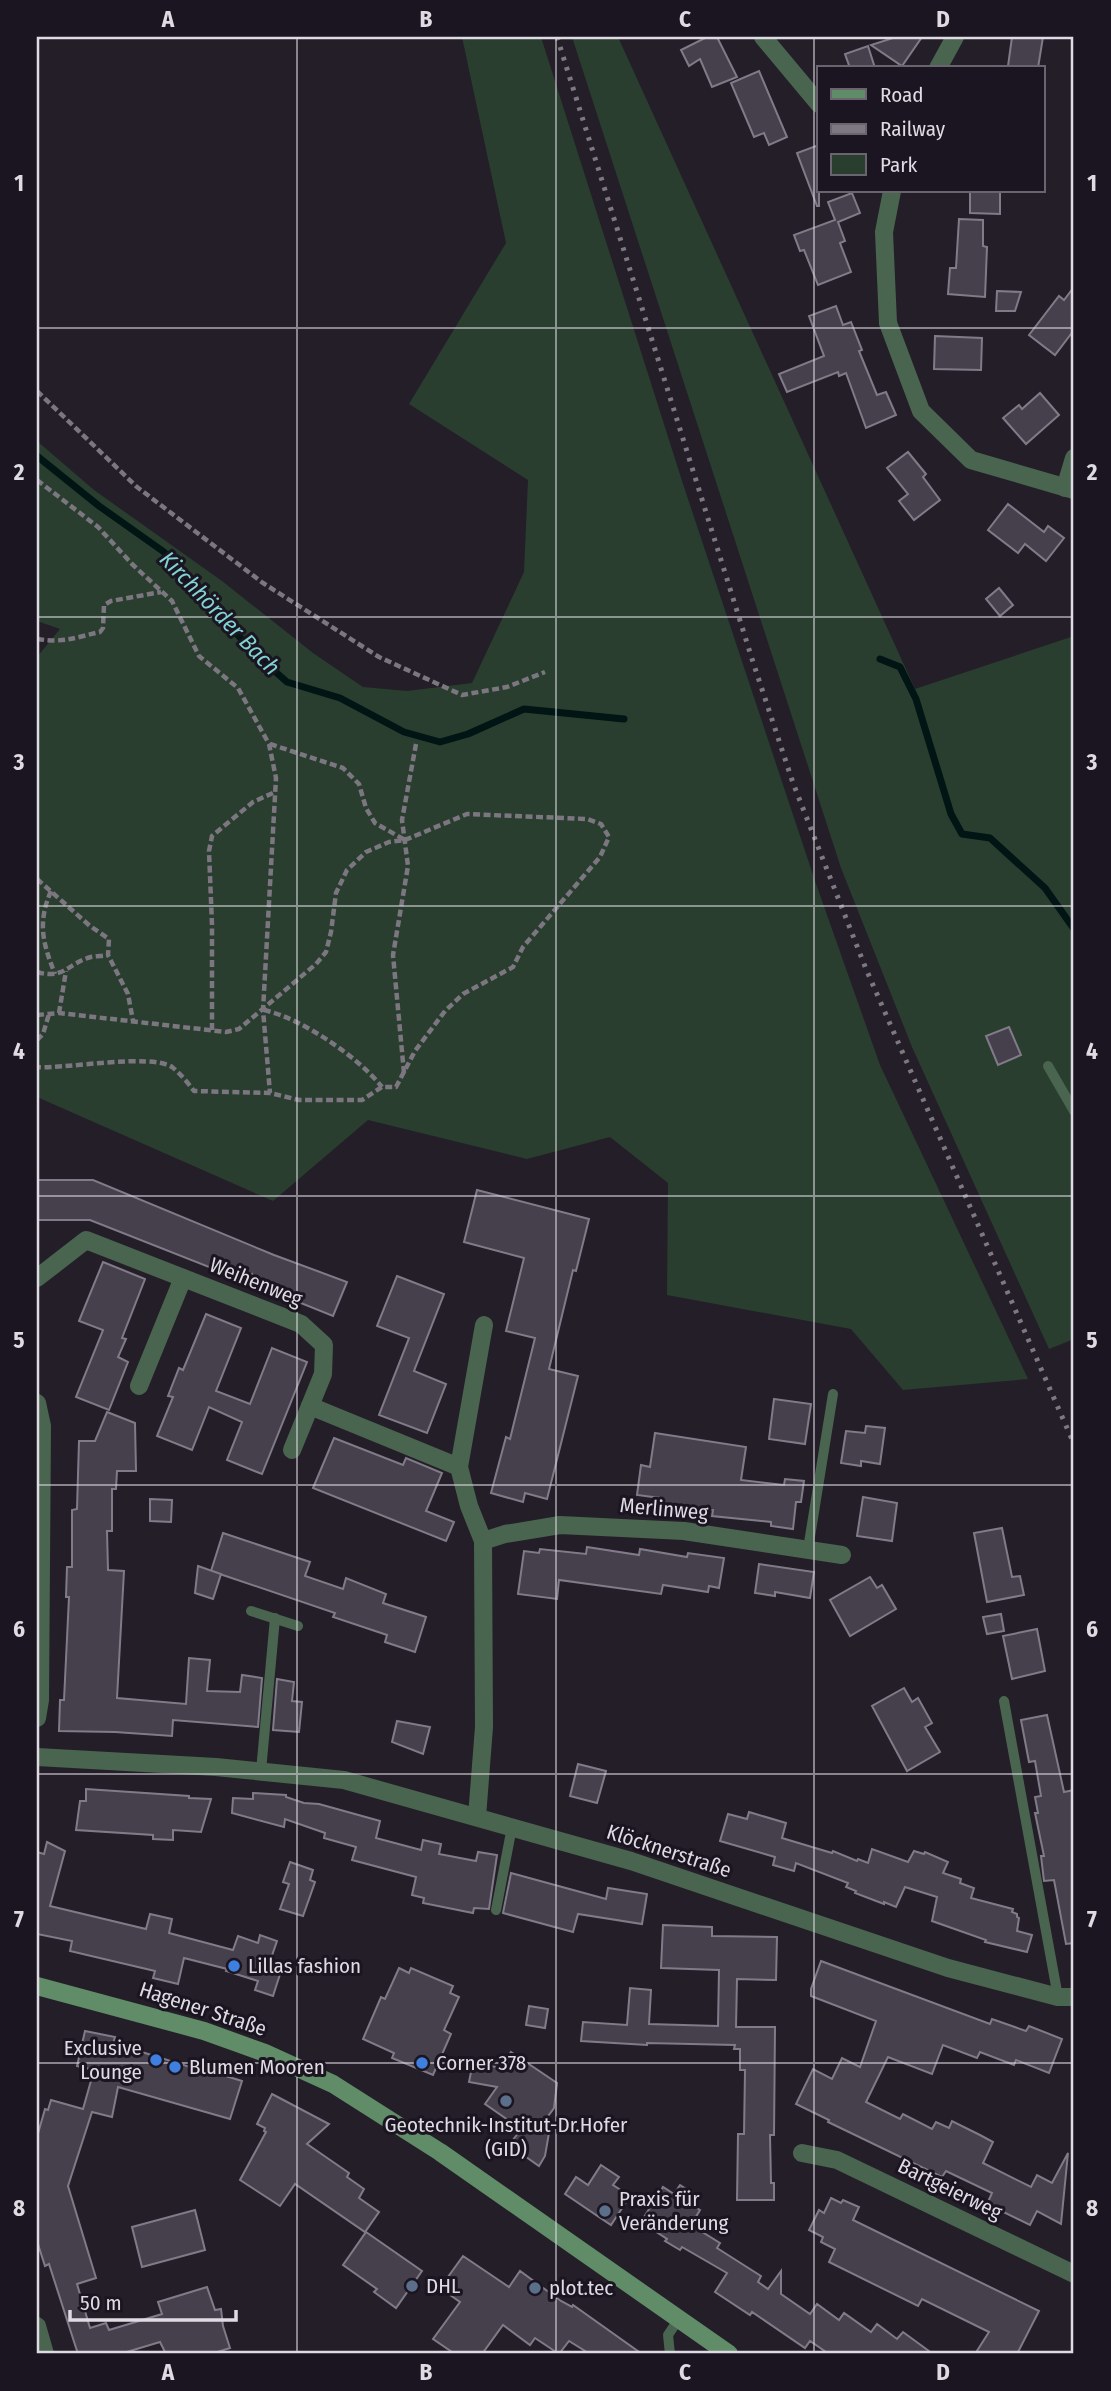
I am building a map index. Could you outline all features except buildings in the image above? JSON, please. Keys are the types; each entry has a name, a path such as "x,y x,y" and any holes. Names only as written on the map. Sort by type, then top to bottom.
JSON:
{"main road":[{"name":"Hagener Straße","path":"38,1991 204,2031 265,2053 332,2084 440,2152 729,2354"}],"street":[{"path":"763,37 817,102"},
{"path":"939,66 954,37"},
{"path":"892,192 884,232 888,323 921,411 971,460 1070,489 1074,458"},
{"name":"Weihenweg","path":"37,1278 86,1240 301,1324 324,1345 323,1374 292,1450"},
{"name":"Weihenweg","path":"139,1386 183,1278"},
{"path":"477,1817 484,1727 483,1541 469,1506 459,1467 484,1325"},
{"path":"37,1403 42,1426 40,1700 37,1718"},
{"path":"310,1406 459,1467"},
{"name":"Merlinweg","path":"483,1541 505,1534 560,1525 684,1531 842,1555"},
{"name":"Klöcknerstraße","path":"37,1757 261,1771 344,1780 631,1861 948,1968 1066,1997"},
{"name":"Bartgeierweg","path":"802,2153 837,2160 1074,2274"}],"lane":[{"path":"1048,1066 1074,1111"},
{"path":"808,1549 833,1394"},
{"path":"251,1611 298,1626"},
{"path":"261,1771 275,1618"},
{"name":"Klöcknerstraße","path":"1004,1701 1066,1997"},
{"path":"495,1910 512,1827"},
{"path":"669,2354 668,2335 678,2320"}],"path":[{"path":"37,391 137,487 263,583 379,657 462,695 507,687 545,672"},
{"path":"38,481 98,527 132,564 172,601 200,656 239,688 269,744 276,778 264,1010 270,1093"},
{"path":"37,639 70,641 82,635 100,632 103,628 104,606 111,600 162,592"},
{"path":"269,744 343,768 359,784 366,808 376,823 405,840"},
{"path":"404,1074 393,955 408,866 402,820 416,744"},
{"path":"212,1030 209,851 212,836 253,802 276,791"},
{"path":"37,1015 59,1013 226,1032 239,1028 264,1010 326,952 335,893 347,870 366,852 389,842 405,840 467,814 587,819 601,824 608,837 600,858 523,947 513,967 463,994 445,1011 415,1051 396,1087 382,1087 362,1100 299,1100 270,1093 194,1091 170,1066 155,1063 108,1062 37,1067"},
{"path":"37,879 108,939 108,955 128,994 133,1021"},
{"path":"51,891 42,921 43,944 55,974"},
{"path":"37,972 55,974 66,971 89,957 108,955"},
{"path":"59,1013 66,971"},
{"path":"264,1010 284,1014 304,1025 370,1071 382,1087"},
{"path":"37,1041 43,1034 49,1014"}],"green space":[{"path":"462,37 541,37 683,484 815,881 880,1065 1028,1379 903,1390 851,1329 667,1295 668,1183 610,1137 527,1159 368,1120 273,1201 37,1097 37,657 60,629 37,621 37,441 94,490 222,581 313,653 363,687 407,691 472,683 524,572 528,480 409,404 506,243"},
{"path":"572,37 618,37 915,689 1074,636 1074,1339 1049,1349 912,1047 841,868"}],"waterway":[{"name":"Kirchhörder Bach","path":"37,456 99,506 164,552 252,651 287,682 340,698 404,732 440,742 468,734 524,709 624,719"},
{"name":"Kirchhörder Bach","path":"880,659 900,667 916,699 951,814 962,834 990,838 1045,888 1074,929"}],"railway":[{"path":"557,37 793,783 866,969 1074,1444"}],"place":[{"name":"Lillas fashion","path":"234,1966"},
{"name":"Exclusive Lounge","path":"156,2060"},
{"name":"Corner 378","path":"422,2063"},
{"name":"Blumen Mooren","path":"175,2067"},
{"name":"Geotechnik-Institut-Dr.Hofer (GID)","path":"506,2101"},
{"name":"Praxis für Veränderung","path":"605,2211"},
{"name":"DHL","path":"412,2286"},
{"name":"plot.tec","path":"535,2288"}]}
